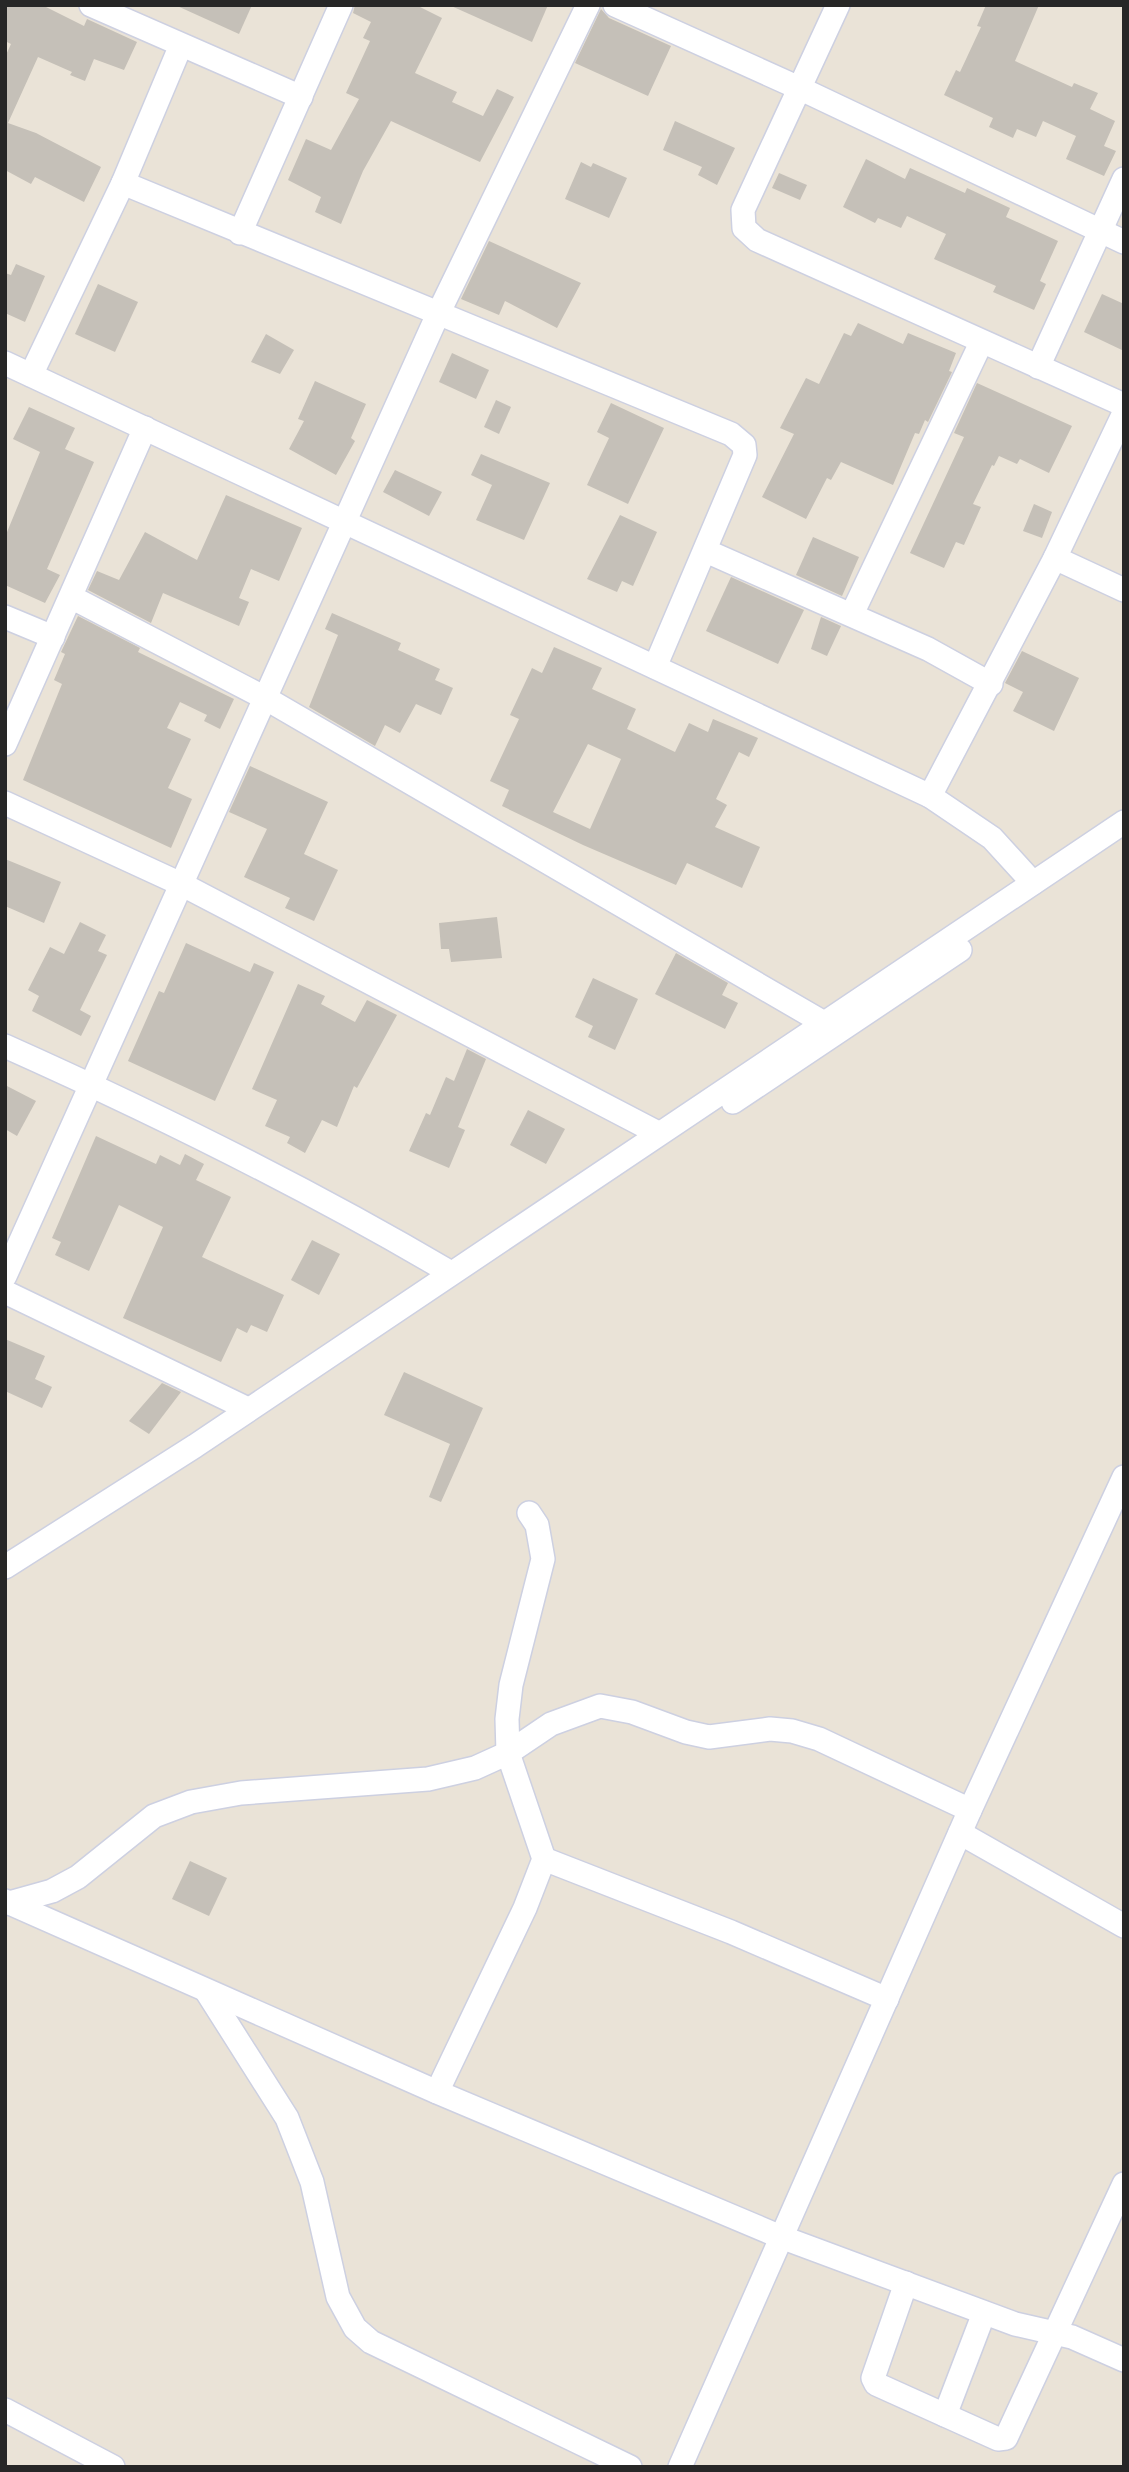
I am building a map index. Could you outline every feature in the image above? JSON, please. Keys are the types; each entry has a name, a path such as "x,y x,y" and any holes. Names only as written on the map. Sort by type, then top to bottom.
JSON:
{"street":[{"path":"91,5 301,97"},
{"path":"240,233 341,5"},
{"path":"5,1276 438,314 589,5"},
{"path":"615,5 799,88 1124,242"},
{"path":"838,5 743,209 744,228 757,240 1124,405"},
{"path":"31,375 123,183 181,45"},
{"path":"1038,368 1124,179"},
{"path":"123,183 731,434 744,444 745,455 655,667"},
{"path":"852,614 981,343"},
{"path":"5,363 930,796 992,838 1032,883"},
{"path":"930,796 1055,558 1124,413"},
{"path":"5,744 145,428"},
{"path":"706,551 852,614 991,684"},
{"path":"1055,558 1124,590"},
{"path":"71,597 265,698 824,1023"},
{"path":"5,617 53,637"},
{"path":"5,803 183,885 658,1133"},
{"path":"5,1567 76,1524 824,1023 910,975 1032,883 1124,822"},
{"path":"5,1582 205,1456 910,975 1124,839"},
{"path":"5,1046 92,1085 294,1186 451,1273"},
{"path":"5,1292 248,1409"},
{"path":"680,2467 970,1810 1124,1477"},
{"path":"437,2092 525,1909 544,1858 508,1753 507,1719 511,1685 543,1559 537,1525 529,1513"},
{"path":"7,1902 52,1891 78,1877 155,1816 191,1802 242,1793 384,1785 428,1779 475,1768 508,1753 551,1724 600,1706 632,1712 709,1737 770,1729 792,1731 819,1739 970,1810"},
{"path":"960,1833 1124,1926"},
{"path":"544,1858 719,1927 887,1999"},
{"path":"7,1902 437,2092 781,2237 1026,2328 1056,2332 1124,2360"},
{"path":"207,1992 286,2118 312,2182 338,2297 355,2328 371,2343 630,2467"},
{"path":"906,2283 873,2378 876,2384 999,2439 1006,2438 1012,2433 1124,2184"},
{"path":"945,2414 984,2313"},
{"path":"5,2410 113,2467"}],"building":[{"path":"5,5 42,5 84,26 87,19 137,42 124,70 94,59 85,81 70,75 72,72 38,57 8,123 36,133 101,167 84,202 35,177 31,184 5,170 5,57 11,44 5,41"},
{"path":"175,5 252,5 239,34"},
{"path":"355,5 416,5 442,18 415,73 457,92 452,102 483,116 497,89 514,97 480,162 391,121 363,171 341,224 315,212 321,197 288,180 306,139 331,150 359,99 346,93 370,41 363,38 371,22 353,13"},
{"path":"449,5 548,5 532,42"},
{"path":"986,5 1039,5 1015,61 1072,87 1074,83 1098,93 1090,109 1115,121 1104,146 1116,151 1104,176 1066,159 1076,136 1043,121 1036,137 1017,129 1013,138 989,127 993,118 944,95 956,70 960,72 981,27 977,26"},
{"path":"601,9 609,18 671,46 648,96 575,63"},
{"path":"675,121 735,148 717,185 698,175 702,167 663,150"},
{"path":"866,159 905,179 910,168 965,193 967,188 1010,208 1006,217 1058,241 1040,281 1046,284 1034,310 993,292 996,286 934,259 946,234 907,216 901,228 878,218 875,223 843,207"},
{"path":"581,162 591,167 593,163 627,178 609,218 565,199"},
{"path":"779,173 807,185 800,200 772,188"},
{"path":"489,241 581,283 557,328 505,301 499,315 461,299"},
{"path":"16,264 45,276 25,322 5,313 5,273 11,275"},
{"path":"98,284 138,302 115,352 75,334"},
{"path":"1102,294 1124,304 1124,351 1084,332"},
{"path":"858,323 903,344 908,333 956,353 949,371 952,372 928,422 925,420 919,434 915,433 893,485 841,462 831,480 827,478 806,519 762,497 794,434 780,428 806,378 819,384 844,333 851,336"},
{"path":"266,334 294,350 280,374 251,362"},
{"path":"452,353 489,370 476,399 439,382"},
{"path":"315,381 366,404 351,438 355,441 336,475 289,449 304,421 298,419"},
{"path":"977,383 1072,426 1049,473 1020,459 1017,464 999,456 973,504 981,507 964,545 956,542 944,568 910,553 964,437 954,433"},
{"path":"496,400 511,407 499,434 484,427"},
{"path":"611,403 664,428 628,504 587,485 609,438 597,432"},
{"path":"29,407 75,428 65,449 94,462 47,569 60,575 45,603 5,585 5,537 40,452 13,439"},
{"path":"481,454 550,483 524,540 476,520 492,485 471,475"},
{"path":"395,470 442,492 429,516 383,492"},
{"path":"226,495 302,528 279,581 251,569 239,598 249,602 239,626 163,593 151,623 88,590 97,571 119,580 145,532 197,560"},
{"path":"1034,504 1052,512 1042,538 1023,531"},
{"path":"620,515 657,532 633,586 622,581 617,592 587,579"},
{"path":"813,537 859,557 842,596 796,575"},
{"path":"731,577 804,610 778,664 706,631"},
{"path":"332,613 401,643 398,650 440,669 435,680 453,688 441,715 416,704 400,733 385,725 375,746 309,707 338,635 325,629"},
{"path":"78,616 140,648 138,652 234,699 220,729 204,721 207,715 180,702 167,728 191,739 168,788 192,799 171,848 23,780 62,684 54,680 65,654 61,652"},
{"path":"821,617 841,626 827,656 811,649"},
{"path":"554,647 602,668 592,689 636,709 627,729 675,752 689,723 708,732 713,719 758,738 749,757 739,752 716,799 727,805 715,827 760,847 742,888 687,863 676,885 502,806 509,790 490,781 519,719 510,715 532,668 542,673","holes":["588,744 621,759 590,829 553,812"]},
{"path":"1022,651 1079,678 1054,731 1013,711 1023,692 1005,683"},
{"path":"250,766 328,802 304,854 338,870 314,921 285,908 290,898 244,877 267,829 229,812"},
{"path":"5,859 61,882 44,923 5,906"},
{"path":"497,917 502,958 451,962 449,949 441,949 439,923"},
{"path":"80,922 106,935 98,951 107,955 80,1010 91,1016 81,1036 32,1011 39,996 28,990 50,947 64,954"},
{"path":"186,943 250,972 254,963 274,972 215,1101 128,1061 159,991 164,993"},
{"path":"676,953 728,983 722,995 738,1003 725,1029 655,994"},
{"path":"593,978 638,999 615,1050 588,1037 593,1026 575,1017"},
{"path":"298,984 325,996 321,1004 355,1022 367,1000 397,1015 357,1088 354,1086 337,1127 322,1120 305,1153 287,1143 290,1137 265,1126 277,1100 252,1089"},
{"path":"467,1049 486,1059 458,1127 465,1130 449,1168 409,1151 426,1113 430,1115 446,1077 454,1081"},
{"path":"5,1085 36,1101 17,1136 5,1129"},
{"path":"528,1110 565,1129 546,1164 510,1145"},
{"path":"96,1136 156,1164 160,1155 180,1165 185,1154 204,1164 196,1180 231,1197 202,1257 284,1295 267,1332 251,1325 247,1333 237,1328 221,1362 123,1318 163,1227 119,1205 89,1271 55,1255 61,1242 52,1238"},
{"path":"312,1240 340,1254 319,1295 291,1280"},
{"path":"5,1339 45,1356 35,1379 52,1387 42,1408 5,1391"},
{"path":"404,1372 483,1408 441,1502 429,1497 450,1444 384,1415"},
{"path":"162,1383 181,1392 149,1434 129,1421"},
{"path":"190,1861 227,1878 209,1916 172,1899"}]}
